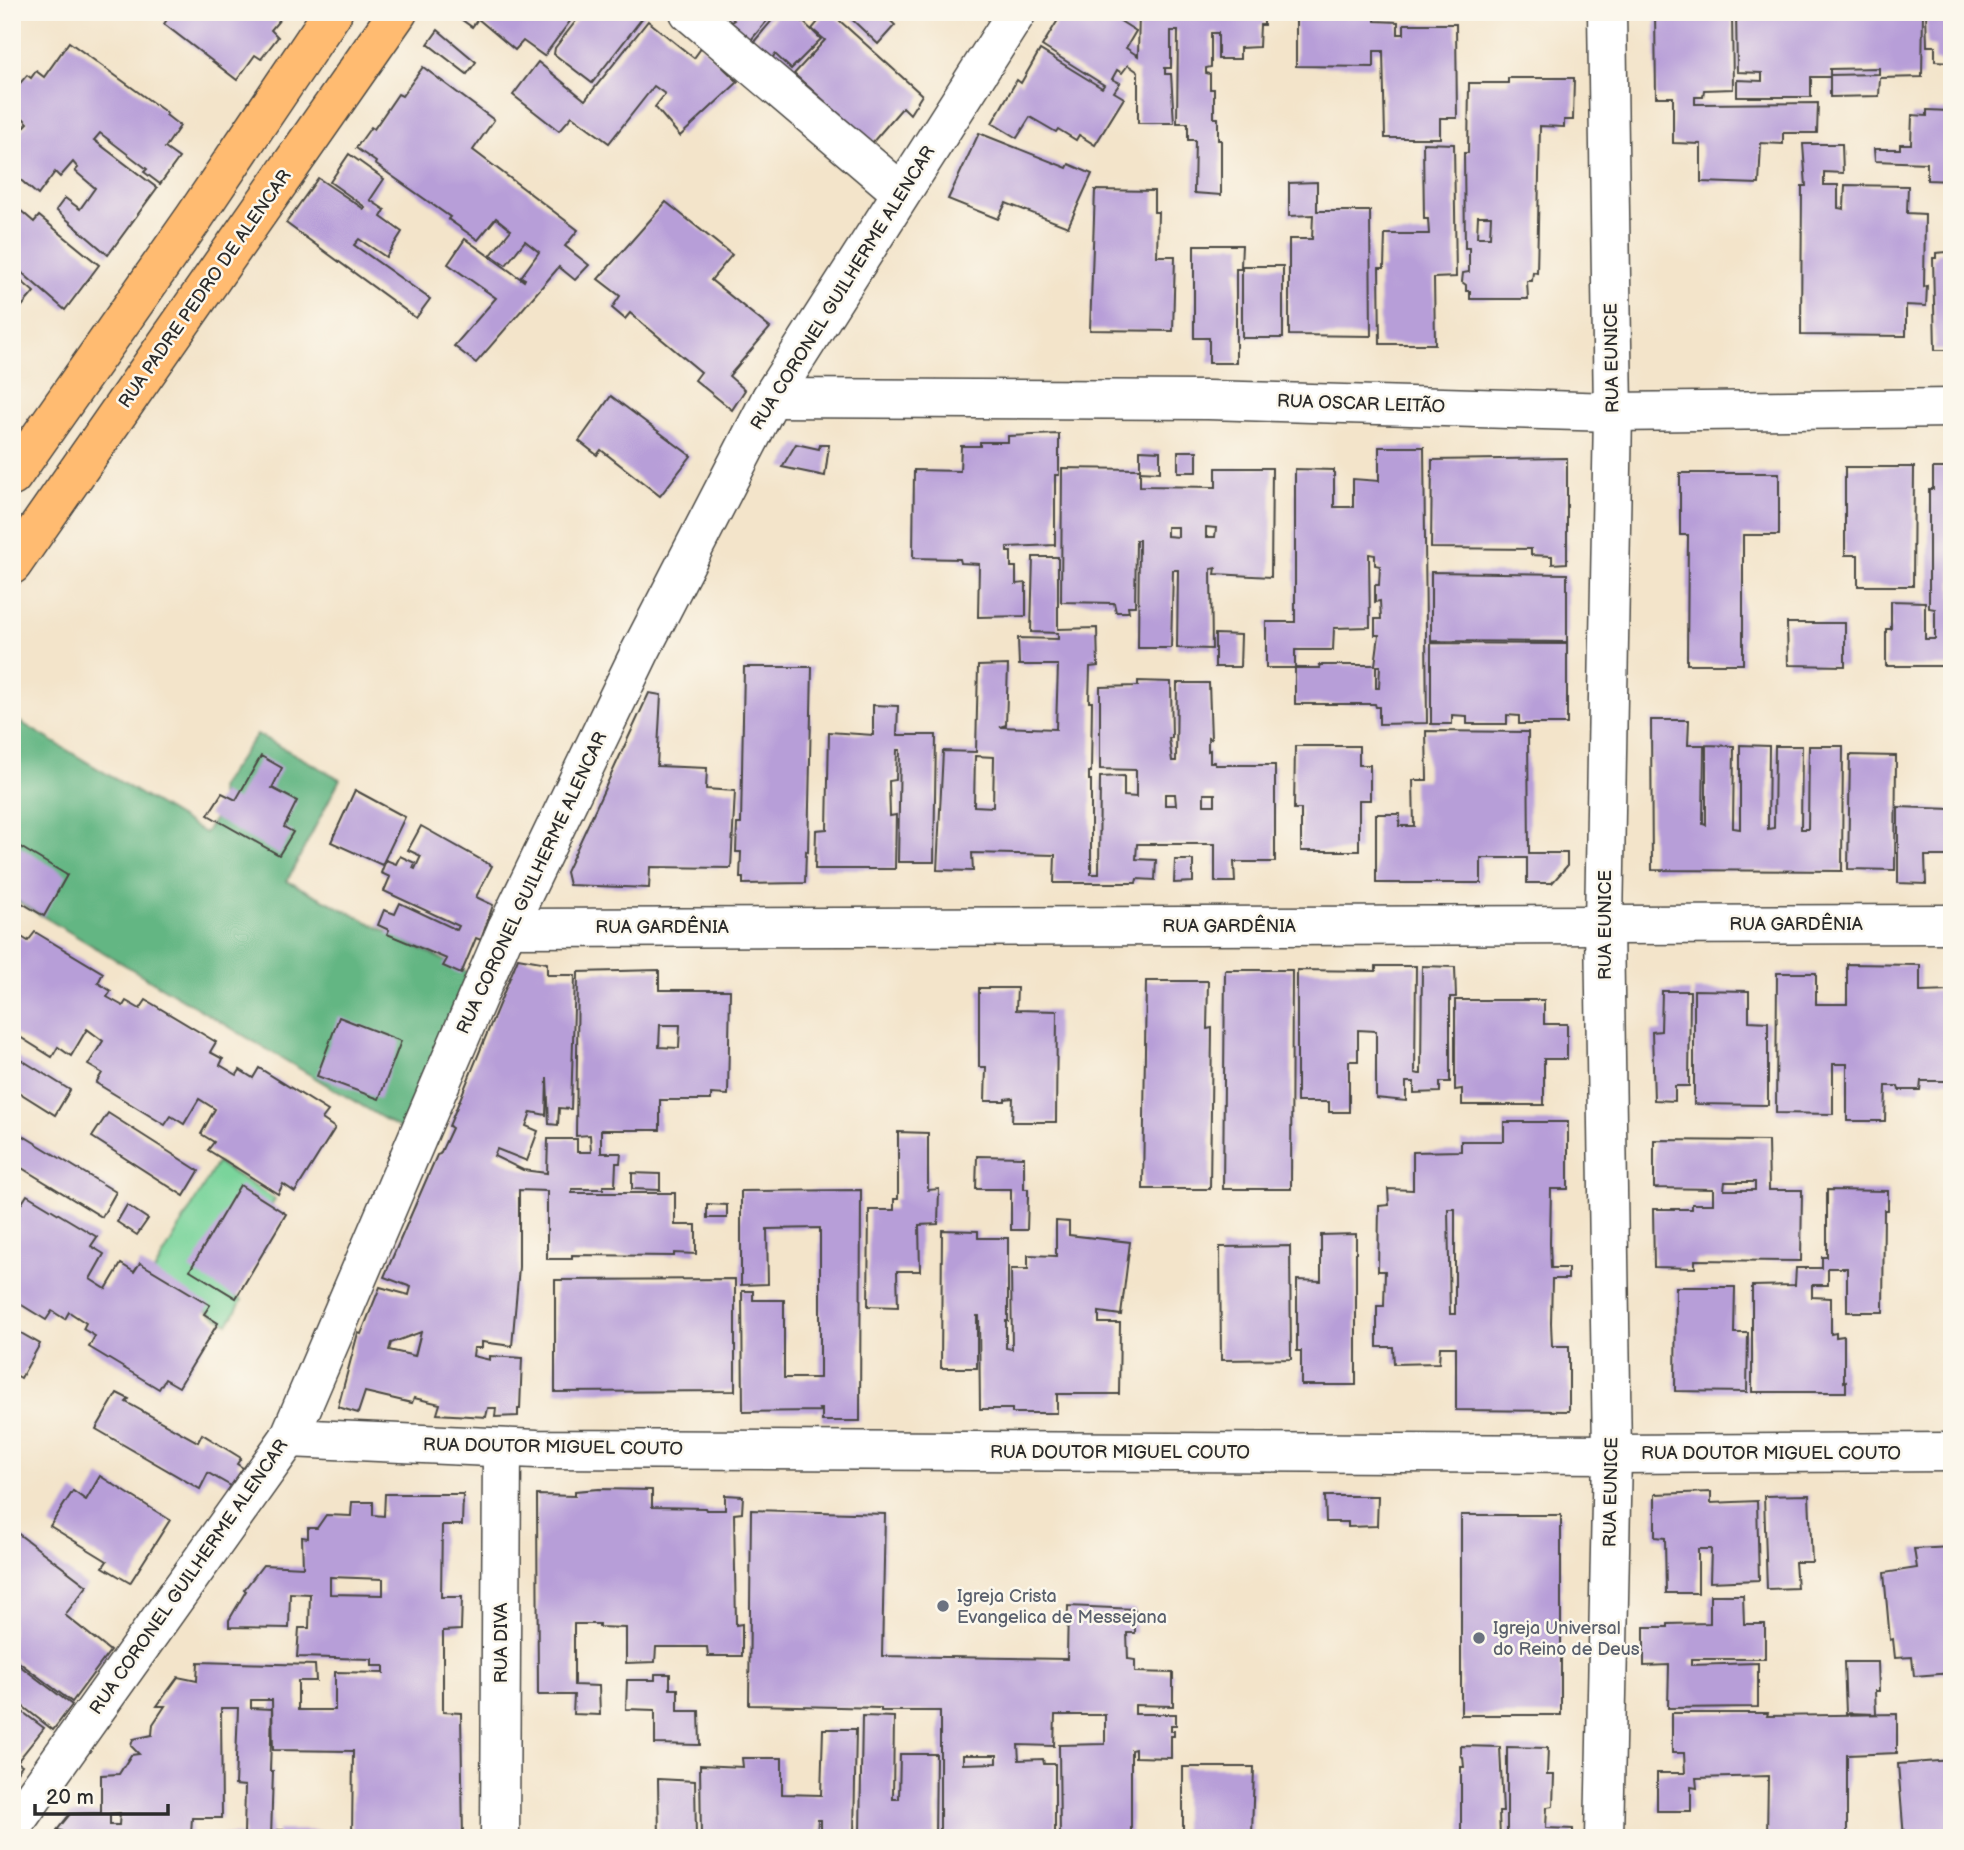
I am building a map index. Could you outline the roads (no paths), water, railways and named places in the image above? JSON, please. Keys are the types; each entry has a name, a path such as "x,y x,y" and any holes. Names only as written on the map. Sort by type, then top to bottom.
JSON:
{"main road":[{"path":"12,477 194,218 332,12"},
{"name":"RUA PADRE PEDRO DE ALENCAR","path":"12,565 398,12"}],"street":[{"path":"689,12 901,192"},
{"name":"RUA CORONEL GUILHERME ALENCAR","path":"12,1827 289,1438 507,928 640,652 771,398 1017,12"},
{"name":"RUA EUNICE","path":"1604,1838 1612,1454 1604,925 1613,412 1607,12"},
{"name":"RUA OSCAR LEITÃO","path":"771,398 1208,400 1613,412 1952,408"},
{"name":"RUA GARDÊNIA","path":"507,928 1952,924"},
{"name":"RUA DOUTOR MIGUEL COUTO","path":"289,1438 502,1448 1612,1454 1952,1452"},
{"name":"RUA DIVA","path":"500,1838 502,1448"}],"place":[{"name":"Igreja Crista Evangelica de Messejana","path":"943,1606"},
{"name":"Igreja Universal do Reino de Deus","path":"1479,1638"}]}
